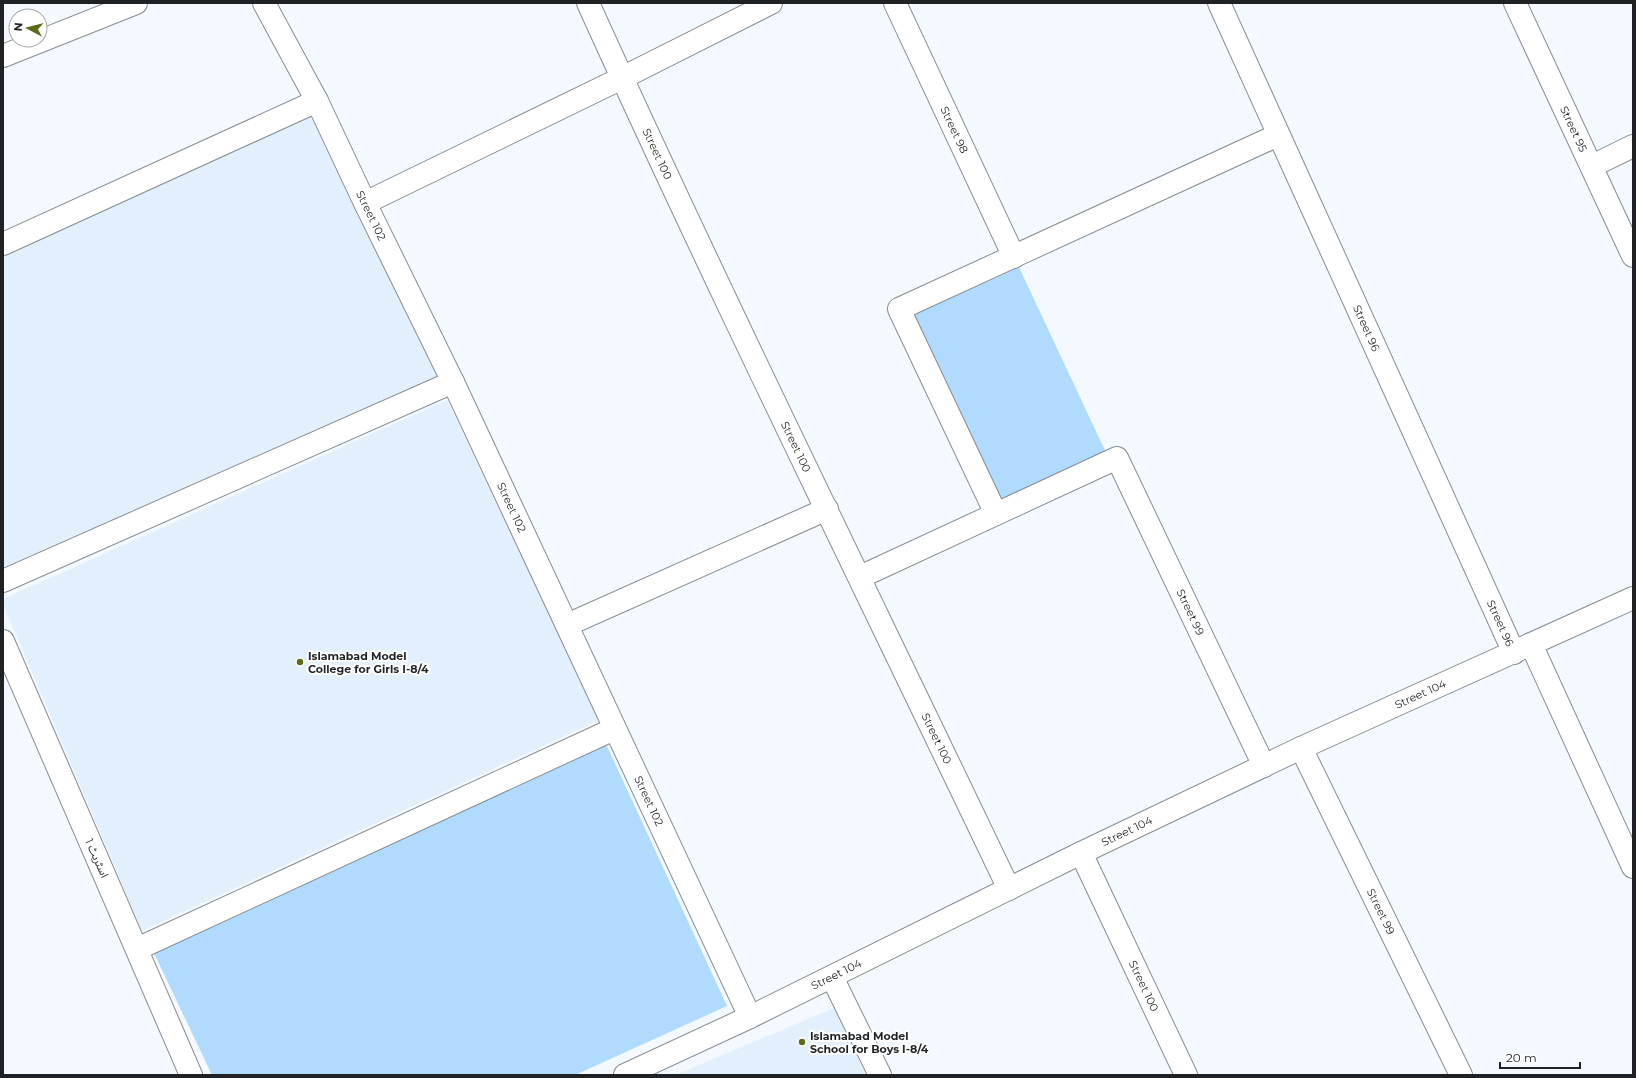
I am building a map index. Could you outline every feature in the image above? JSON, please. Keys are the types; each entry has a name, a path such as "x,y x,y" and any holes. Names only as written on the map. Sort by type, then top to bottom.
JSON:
{"street":[{"path":"3,56 136,3"},
{"name":"Street 102","path":"264,3 317,101 365,203 453,382 750,1017"},
{"name":"Street 100","path":"588,3 622,78 1009,889"},
{"path":"365,203 622,78 771,3"},
{"name":"Street 98","path":"895,3 1014,257"},
{"name":"Street 96","path":"1219,3 1278,135 1522,649 1633,867"},
{"name":"Street 95","path":"1515,3 1633,256"},
{"path":"3,244 317,101"},
{"path":"860,577 996,514 899,310 1278,135"},
{"path":"1592,166 1633,146"},
{"path":"3,581 453,382"},
{"name":"Street 99","path":"996,514 1117,458 1264,766"},
{"path":"567,625 827,509"},
{"name":"Street 104","path":"625,1075 750,1017 1081,853 1302,748 1633,598"},
{"name":"اسٹریٹ 1","path":"3,641 191,1075"},
{"path":"137,949 614,729"},
{"name":"Street 99","path":"1302,748 1461,1075"},
{"name":"Street 100","path":"1081,853 1186,1075"},
{"path":"832,977 880,1075"}],"shaded area":[{"path":"313,96 444,379 3,571 3,246"},
{"path":"1017,263 1108,457 996,507 905,314"},
{"name":"Islamabad Model College for Girls I-8/4","path":"447,400 599,720 142,931 3,604 3,599"},
{"path":"606,744 727,1006 575,1075 212,1075 153,951"},
{"name":"Islamabad Model School for Boys I-8/4","path":"834,1008 866,1075 675,1075"}],"place":[{"name":"Islamabad Model College for Girls I-8/4","path":"300,662"},
{"name":"Islamabad Model School for Boys I-8/4","path":"802,1042"}]}
